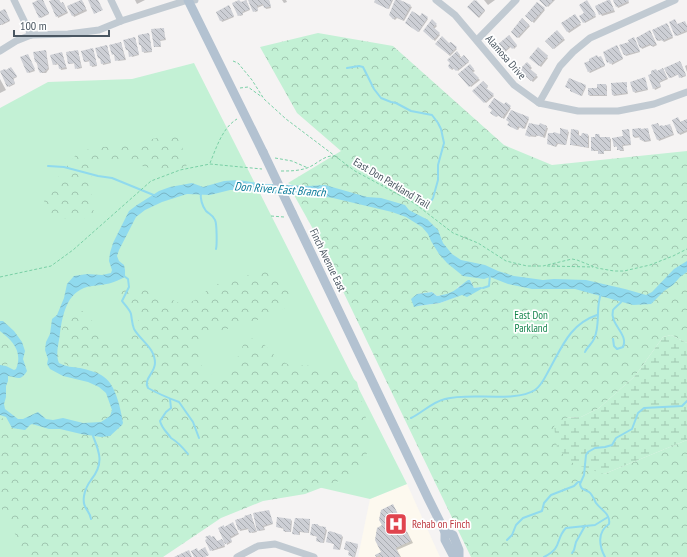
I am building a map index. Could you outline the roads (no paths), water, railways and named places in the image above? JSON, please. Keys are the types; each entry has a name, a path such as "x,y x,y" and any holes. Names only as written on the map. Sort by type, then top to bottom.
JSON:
{"main road":[{"name":"Finch Avenue East","path":"188,0 262,152 288,215 445,532 445,540 454,557"},
{"name":"Finch Avenue East","path":"445,532 453,535 459,550 459,557"}],"street":[{"path":"14,0 31,35"},
{"path":"111,0 121,21"},
{"path":"0,51 16,41 31,35 68,34 99,30 121,21 188,0 195,0"},
{"name":"Alamosa Drive","path":"436,0 455,15 514,85 539,103 578,111 618,111 654,104 687,92"},
{"path":"477,40 516,0"},
{"path":"539,103 560,66 573,52 590,38 675,0"},
{"path":"237,557 258,546 275,544 314,557"}],"water":[{"name":"Don River East Branch","path":"238,180 264,184 309,186 325,185 367,197 381,198 405,205 409,210 428,220 438,230 443,243 452,254 461,260 485,265 514,276 543,280 586,280 646,295 652,292 674,269 687,261 687,272 651,304 633,305 575,289 532,289 508,284 490,277 484,279 463,276 447,263 439,254 428,234 422,227 406,217 392,212 314,195 263,193 245,190 230,190 210,195 187,194 162,202 145,210 136,217 117,256 119,261 124,265 125,277 117,281 84,288 77,292 68,303 63,317 57,352 59,363 96,372 102,375 112,386 115,392 122,418 122,425 110,436 101,437 60,429 49,429 32,424 25,430 12,428 6,417 0,415 0,365 14,370 16,369 18,363 18,357 16,347 0,331 0,321 3,321 14,331 22,342 25,351 23,359 27,371 21,378 8,376 4,404 5,409 18,419 23,419 38,412 46,419 53,420 63,418 83,423 101,422 110,416 112,410 106,393 99,387 88,382 63,376 50,369 47,364 48,359 45,350 46,342 50,334 52,319 57,315 64,298 67,284 74,276 87,274 102,275 111,273 112,270 109,261 110,253 113,243 129,211 159,191 170,187 192,183 203,187 224,181"},
{"path":"470,280 474,288 483,288 467,297 462,295 440,303 414,307 411,299 417,294 432,292 437,296 447,294 454,291"}],"waterway":[{"path":"347,68 359,66 363,67 374,89 381,98 396,103 411,111 432,115 438,123 444,143 438,165 438,180 433,198 426,209"},
{"path":"48,166 64,167 112,178 156,196"},
{"path":"201,192 203,207 216,222 216,249"},
{"path":"483,288 489,286 490,275"},
{"path":"124,276 128,279 129,287 122,301 129,309 134,329 153,353 155,363 147,382 148,388 179,402 193,422 199,438"},
{"path":"585,352 596,334 598,305 601,294"},
{"path":"613,339 614,346 617,349 623,347 623,338 613,315 613,310 622,301"},
{"path":"411,418 440,400 467,396 516,396 535,390 540,386 573,330 580,324 597,315"},
{"path":"170,399 171,408 166,412 160,421 163,428 171,438 188,454"},
{"path":"605,557 601,548 600,539 602,531 609,524 609,517 596,503 591,494 580,486 584,475 586,455 595,448 612,445 616,438 632,429 638,413 644,408 682,406 687,401"},
{"path":"91,519 84,504 84,496 89,483 98,469 100,458 93,436 94,435"},
{"path":"507,540 512,535 516,525 523,518 542,511 544,503 551,495 580,482"},
{"path":"544,557 554,550 566,528 595,525 608,517"},
{"path":"572,553 585,526"}],"place":[{"name":"Rehab on Finch","path":"396,524"}],"park label":[{"name":"East Don Parkland","path":"531,321"}]}
